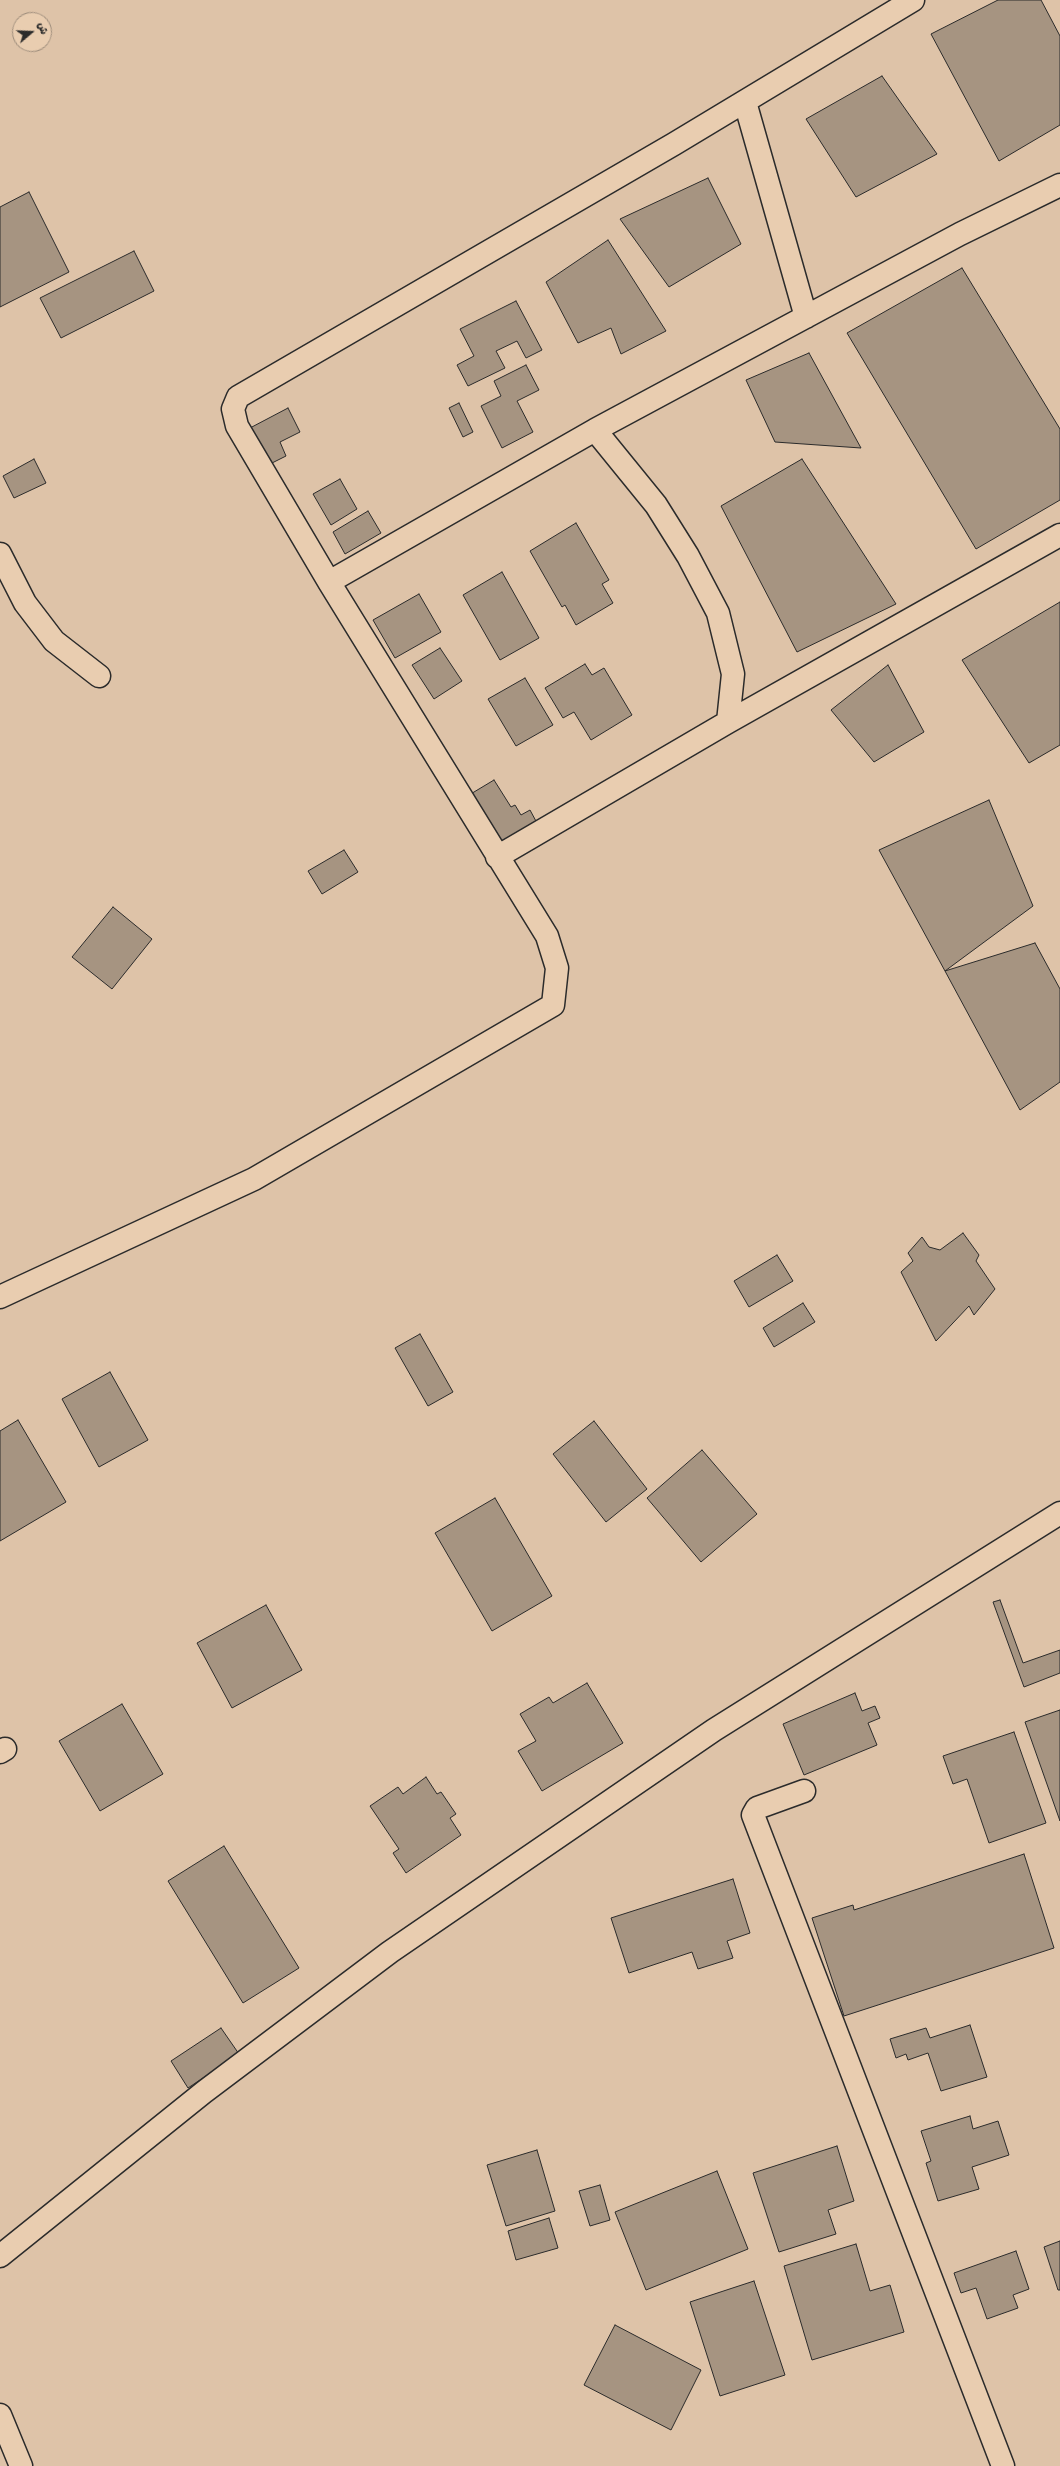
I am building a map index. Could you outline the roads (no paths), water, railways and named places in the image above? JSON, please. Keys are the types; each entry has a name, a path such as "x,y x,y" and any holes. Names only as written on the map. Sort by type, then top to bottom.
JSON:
{"street":[{"path":"0,1297 254,1179 553,1005 557,968 547,936 329,582 237,426 234,409 238,396 745,102 913,0"},
{"path":"745,102 806,317"},
{"path":"329,582 595,430 960,234 1060,185"},
{"path":"595,430 656,505 688,556 718,613 733,674 728,722"},
{"path":"497,857 728,722 1060,535"},
{"path":"0,554 25,603 54,641 99,676"},
{"path":"0,2256 204,2092 390,1952 714,1730 1060,1513"},
{"path":"804,1791 757,1808 753,1815 1003,2466"},
{"path":"0,2415 21,2466"}]}
